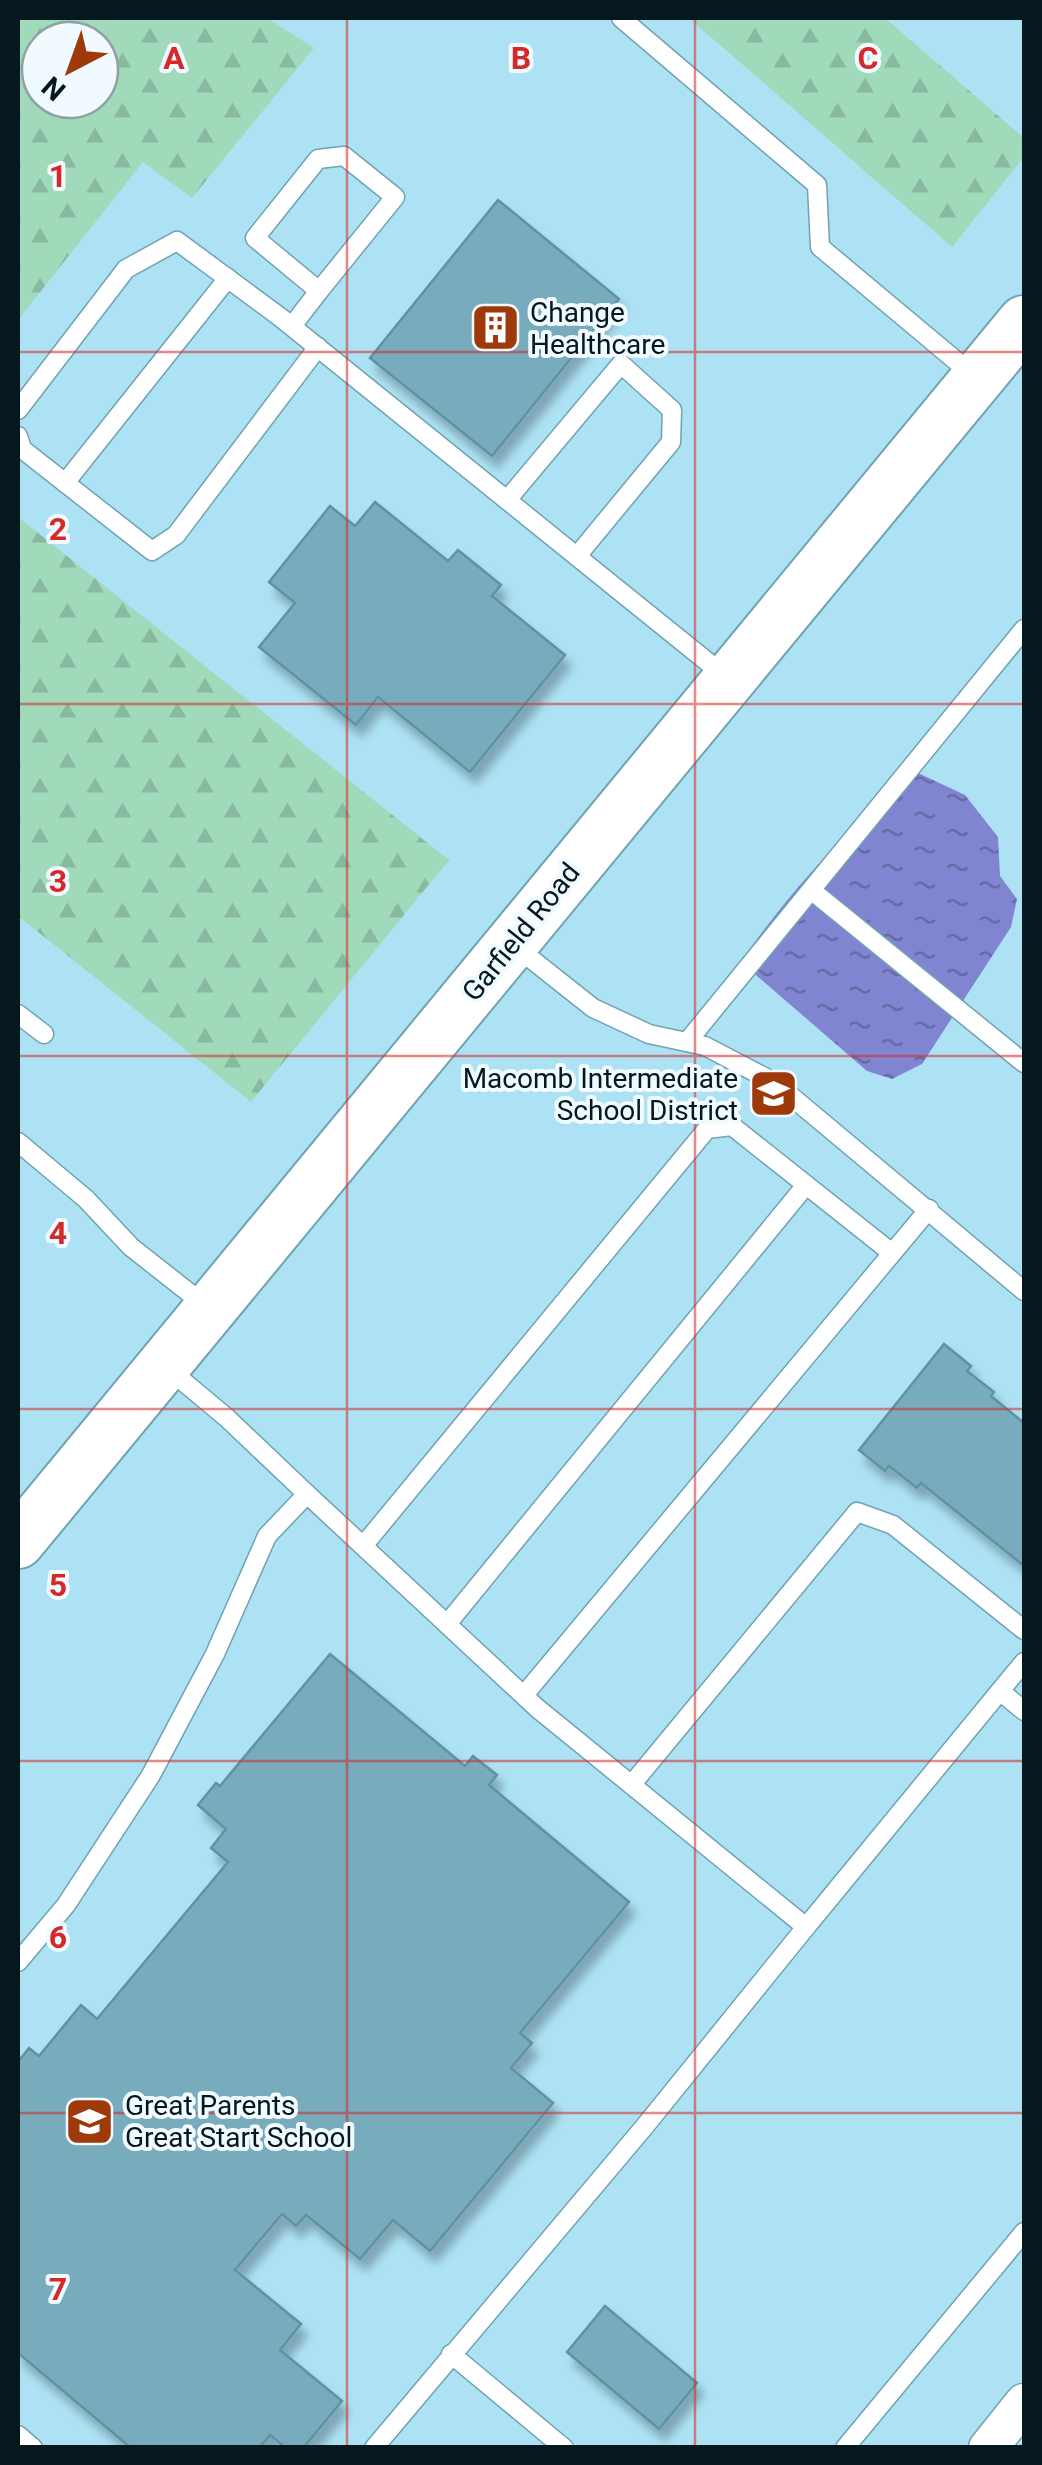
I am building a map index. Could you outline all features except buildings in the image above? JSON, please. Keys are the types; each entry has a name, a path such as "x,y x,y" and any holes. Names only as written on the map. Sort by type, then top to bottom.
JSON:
{"main road":[{"name":"Garfield Road","path":"29,1521 164,1365 1024,322"}],"street":[{"path":"988,2448 1024,2403"}],"lane":[{"path":"621,18 817,184 820,247 978,378"},
{"path":"292,326 395,197 344,156 318,159 256,238 318,291"},
{"path":"18,410 126,269 177,241 292,326 729,680"},
{"path":"65,483 228,278"},
{"path":"18,436 22,449 152,550 176,535 318,347"},
{"path":"507,500 621,364 672,410 671,442 577,556"},
{"path":"687,1042 1024,629"},
{"path":"811,890 1024,1063"},
{"path":"512,944 593,1008 649,1034 705,1046 774,1082 1024,1291"},
{"path":"18,1014 44,1034"},
{"path":"364,1546 708,1129 732,1126 892,1253"},
{"path":"18,1142 86,1200 131,1247 210,1309"},
{"path":"447,1624 806,1185"},
{"path":"524,1695 929,1209"},
{"path":"164,1365 227,1418 524,1695 806,1927"},
{"path":"18,1962 66,1905 151,1775 216,1654 267,1536 307,1494"},
{"path":"632,1784 858,1512 893,1525 1024,1630"},
{"path":"380,2445 450,2354 645,2126 1024,1662"},
{"path":"1000,1690 1024,1712"},
{"path":"844,2448 1023,2238"},
{"path":"450,2354 564,2448"},
{"path":"18,2434 33,2448"}],"green space":[{"path":"18,18 267,18 314,48 192,198 143,162 18,320"},
{"path":"689,18 885,18 1024,138 1024,157 952,247"},
{"path":"18,517 449,860 251,1102 18,916"}],"water":[{"path":"916,772 965,795 998,837 1000,876 1017,899 1011,927 922,1064 892,1079 867,1071 741,962 822,861"}],"place":[{"name":"Change Healthcare","path":"495,328"},
{"name":"Macomb Intermediate School District","path":"773,1094"},
{"name":"Great Parents Great Start School","path":"90,2121"}]}
